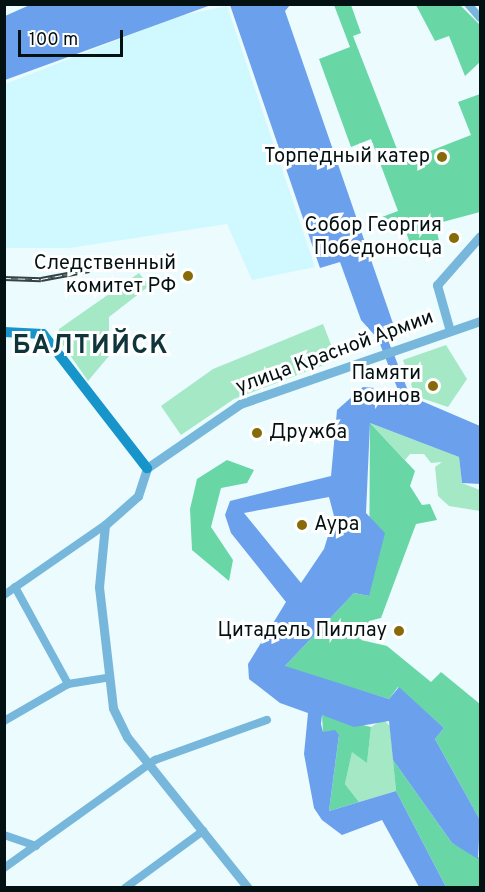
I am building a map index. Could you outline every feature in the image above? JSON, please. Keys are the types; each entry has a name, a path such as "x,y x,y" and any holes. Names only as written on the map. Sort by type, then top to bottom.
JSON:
{"main road":[{"path":"4,332 43,334 147,468"}],"street":[{"path":"468,4 480,18"},
{"path":"450,331 437,285 480,236"},
{"name":"улица Красной Армии","path":"147,468 251,398 480,321"},
{"path":"4,595 105,525 138,496 147,468"},
{"path":"105,525 99,587 107,678 119,722 148,764 248,888"},
{"path":"15,587 68,684"},
{"path":"6,716 68,684 107,678"},
{"path":"4,868 148,764 267,720"},
{"path":"125,888 203,831"},
{"path":"4,835 36,846"}],"shaded area":[{"path":"227,6 315,267 252,280 227,224 69,248 5,248 5,84 179,16"}],"green space":[{"path":"334,5 351,5 361,33 353,36 402,162 471,135 458,102 480,94 480,212 435,224 441,249 415,257 402,221 385,226 382,217 398,211 371,139 351,147 319,59 350,47"},
{"path":"416,5 460,5 480,25 480,62 465,76 449,36 435,41"},
{"path":"139,273 149,286 109,317 109,356 88,381 58,338 59,329"},
{"path":"323,324 337,360 234,399 181,435 161,406 213,369"},
{"path":"446,345 467,379 448,407 415,396 403,360"},
{"path":"370,423 459,457 462,483 480,490 480,511 449,506 438,496 435,467 442,462 431,463 424,454 410,454 405,460"},
{"path":"370,423 415,471 410,486 422,505 430,504 437,520 416,524 381,618 369,621 361,640 387,646 431,682 441,672 480,704 480,820 435,739 444,728 398,687 389,699 284,667 354,593 369,596"},
{"path":"227,460 254,470 247,483 221,488 211,527 233,560 229,581 192,550 190,509 197,479"},
{"path":"322,715 371,727 367,763 352,752 345,784 359,802 329,811 339,735 323,732"},
{"path":"383,719 390,726 396,791 359,802 345,784 352,751 367,762 371,727"},
{"path":"393,760 452,843 480,858 480,887 446,887 396,791"}],"water":[{"path":"32,4 211,5 5,80 5,16"},
{"path":"230,5 290,5 285,11 397,335 388,339 410,396 480,426 480,484 462,483 459,457 370,423 366,513 385,533 369,596 354,593 285,666 389,699 399,687 444,728 435,739 480,820 478,859 452,843 393,760 389,721 354,727 322,715 321,724 323,732 335,730 339,735 329,811 396,791 446,887 419,887 382,820 342,835 322,820 314,808 304,754 308,713 280,703 249,679 248,664 286,602 231,533 225,515 230,501 331,476 337,410 363,387 398,390 378,339 361,320 340,262 320,268","holes":["329,497 334,516 324,549 301,583 244,513"]}],"railway":[{"path":"4,278 41,279 89,270"}],"place":[{"name":"Торпедный катер","path":"442,157"},
{"name":"Собор Георгия Победоносца","path":"454,238"},
{"name":"Следственный комитет РФ","path":"188,276"},
{"name":"Памяти воинов","path":"433,386"},
{"name":"Дружба","path":"257,433"},
{"name":"Аура","path":"302,525"},
{"name":"Цитадель Пиллау","path":"399,631"}],"district":[{"name":"БАЛТИЙСК","path":"91,347"}]}
